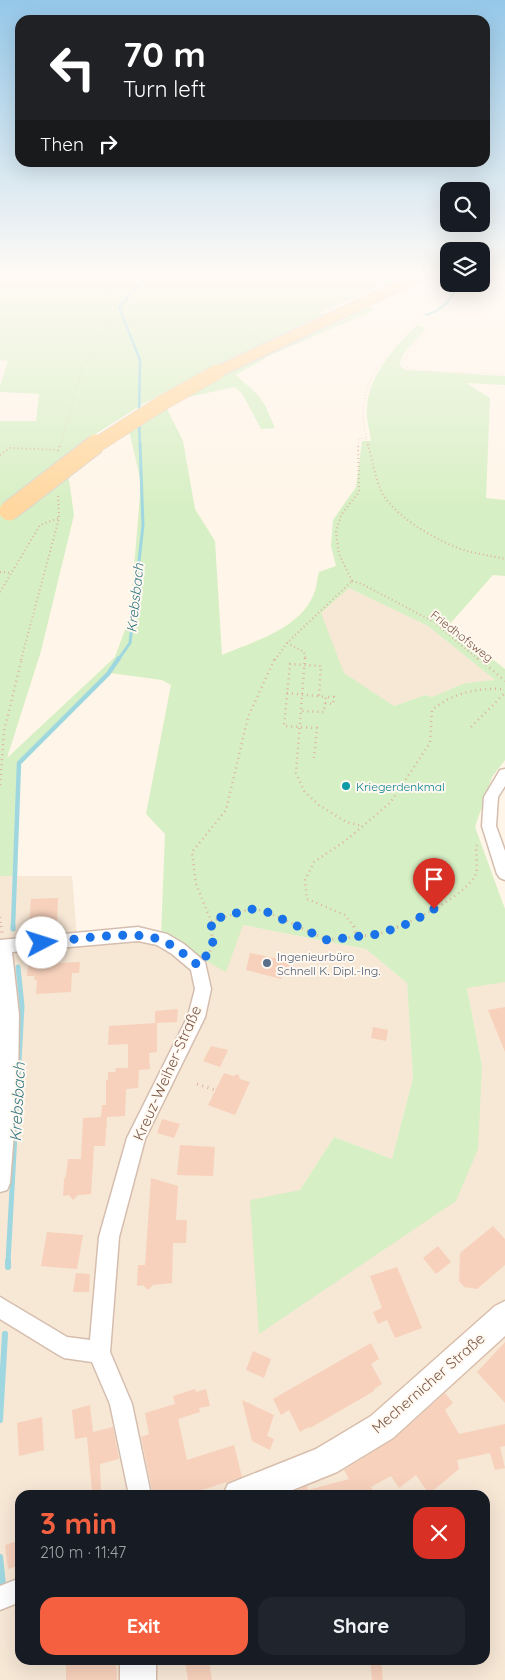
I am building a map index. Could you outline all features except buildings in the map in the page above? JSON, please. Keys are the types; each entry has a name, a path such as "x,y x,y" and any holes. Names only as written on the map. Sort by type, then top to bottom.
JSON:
{"main road":[{"path":"4,515 61,468 112,432 163,401 258,352"},
{"name":"Mechernicher Straße","path":"252,1490 326,1461 382,1427 505,1316"},
{"path":"138,1665 138,1680"}],"street":[{"path":"505,774 491,797 489,826 490,835 505,874"},
{"path":"0,1183 9,1071 10,1015 3,946 138,934 161,939 178,949 199,966"},
{"name":"Kreuz-Weiher-Straße","path":"139,1490 122,1404 99,1352 108,1237 136,1138 196,1017 203,989 199,966"},
{"path":"0,1307 64,1348 99,1352"},
{"path":"0,1598 15,1592"}],"path":[{"path":"58,456 58,450 73,404 82,366 91,352"},
{"path":"389,352 369,382 364,396 363,411 367,437 383,493 398,511 420,528 466,550 505,559"},
{"path":"408,352 402,365 418,371 505,374"},
{"path":"199,966 213,946 211,920 196,884 192,852 226,810 248,716 275,659 287,642 352,581 339,557 337,524 343,511 359,492 359,439 367,437"},
{"path":"0,455 10,448 58,450"},
{"path":"0,786 4,731 15,682 42,589 59,518 58,489"},
{"path":"0,592 40,524 59,518"},
{"path":"0,572 12,573"},
{"name":"Friedhofsweg","path":"352,581 362,584 434,622 505,681"},
{"path":"287,642 304,652 306,665 296,773 304,791 319,805 346,822 364,826"},
{"path":"314,758 317,728 284,726 290,664 321,666 320,696"},
{"path":"356,937 354,926 345,916 307,899 305,880 314,862 364,826 390,803 430,743 432,710 443,700 461,692 482,688 505,689"},
{"path":"287,693 334,697 333,704 325,703"},
{"path":"471,727 505,693"},
{"path":"301,711 324,712 326,697"},
{"path":"211,920 251,909 265,911 327,940 379,934 412,922 462,891 476,874 476,846 490,835"},
{"path":"197,1084 216,1090"}],"shaded area":[{"path":"349,588 428,626 495,680 465,683 432,697 425,695 394,706 343,673 320,613"},
{"path":"0,876 72,876 77,938 161,936 242,925 366,949 407,983 413,1078 392,1159 334,1137 300,1190 259,1333 482,1066 467,987 505,982 505,1680 0,1680"}],"green space":[{"path":"0,352 243,352 143,404 75,447 77,465 68,473 74,515 41,651 7,758 115,657 130,616 141,483 129,430 166,407 183,441 195,509 215,541 222,655 262,639 288,624 309,604 315,591 319,572 336,566 331,546 333,520 356,487 362,441 371,441 367,413 368,397 377,374 392,352 405,352 400,365 405,370 505,376 505,385 466,383 490,398 486,498 505,500 505,576 493,575 449,625 505,669 505,760 492,777 475,827 505,909 505,982 467,988 482,1066 478,1149 456,1201 259,1334 250,1200 300,1190 334,1137 392,1159 413,1078 407,983 366,949 243,925 226,972 161,936 165,834 146,814 171,685 162,680 110,673 19,766 17,876 0,876 0,421 36,421 39,394 0,392 8,361 0,360","holes":["349,588 428,626 495,680 465,683 432,697 425,695 394,706 344,673 321,613"]},
{"path":"271,352 277,352 236,375 257,394 265,405 275,428 261,429 243,395 235,387 179,399"}],"waterway":[{"name":"Krebsbach","path":"137,352 140,360 139,414"},
{"name":"Krebsbach","path":"139,421 140,446"},
{"name":"Krebsbach","path":"118,660 130,643 143,525 140,444"},
{"name":"Krebsbach","path":"13,927 19,763 108,674 119,658"},
{"name":"Krebsbach","path":"8,1262 22,1006 18,967"},
{"name":"Krebsbach","path":"8,1262 8,1267"},
{"name":"Krebsbach","path":"0,1420 5,1334"},
{"name":"Krebsbach","path":"0,1557 3,1585"}],"place":[{"name":"Kriegerdenkmal","path":"346,786"},
{"name":"Ingenieurbüro Schnell K. Dipl.-Ing.","path":"267,963"}],"route":[{"path":"42,943 138,934 161,939 178,949 199,966 213,946 211,920 251,909 265,911 327,940 379,934 412,922 434,909"}]}
